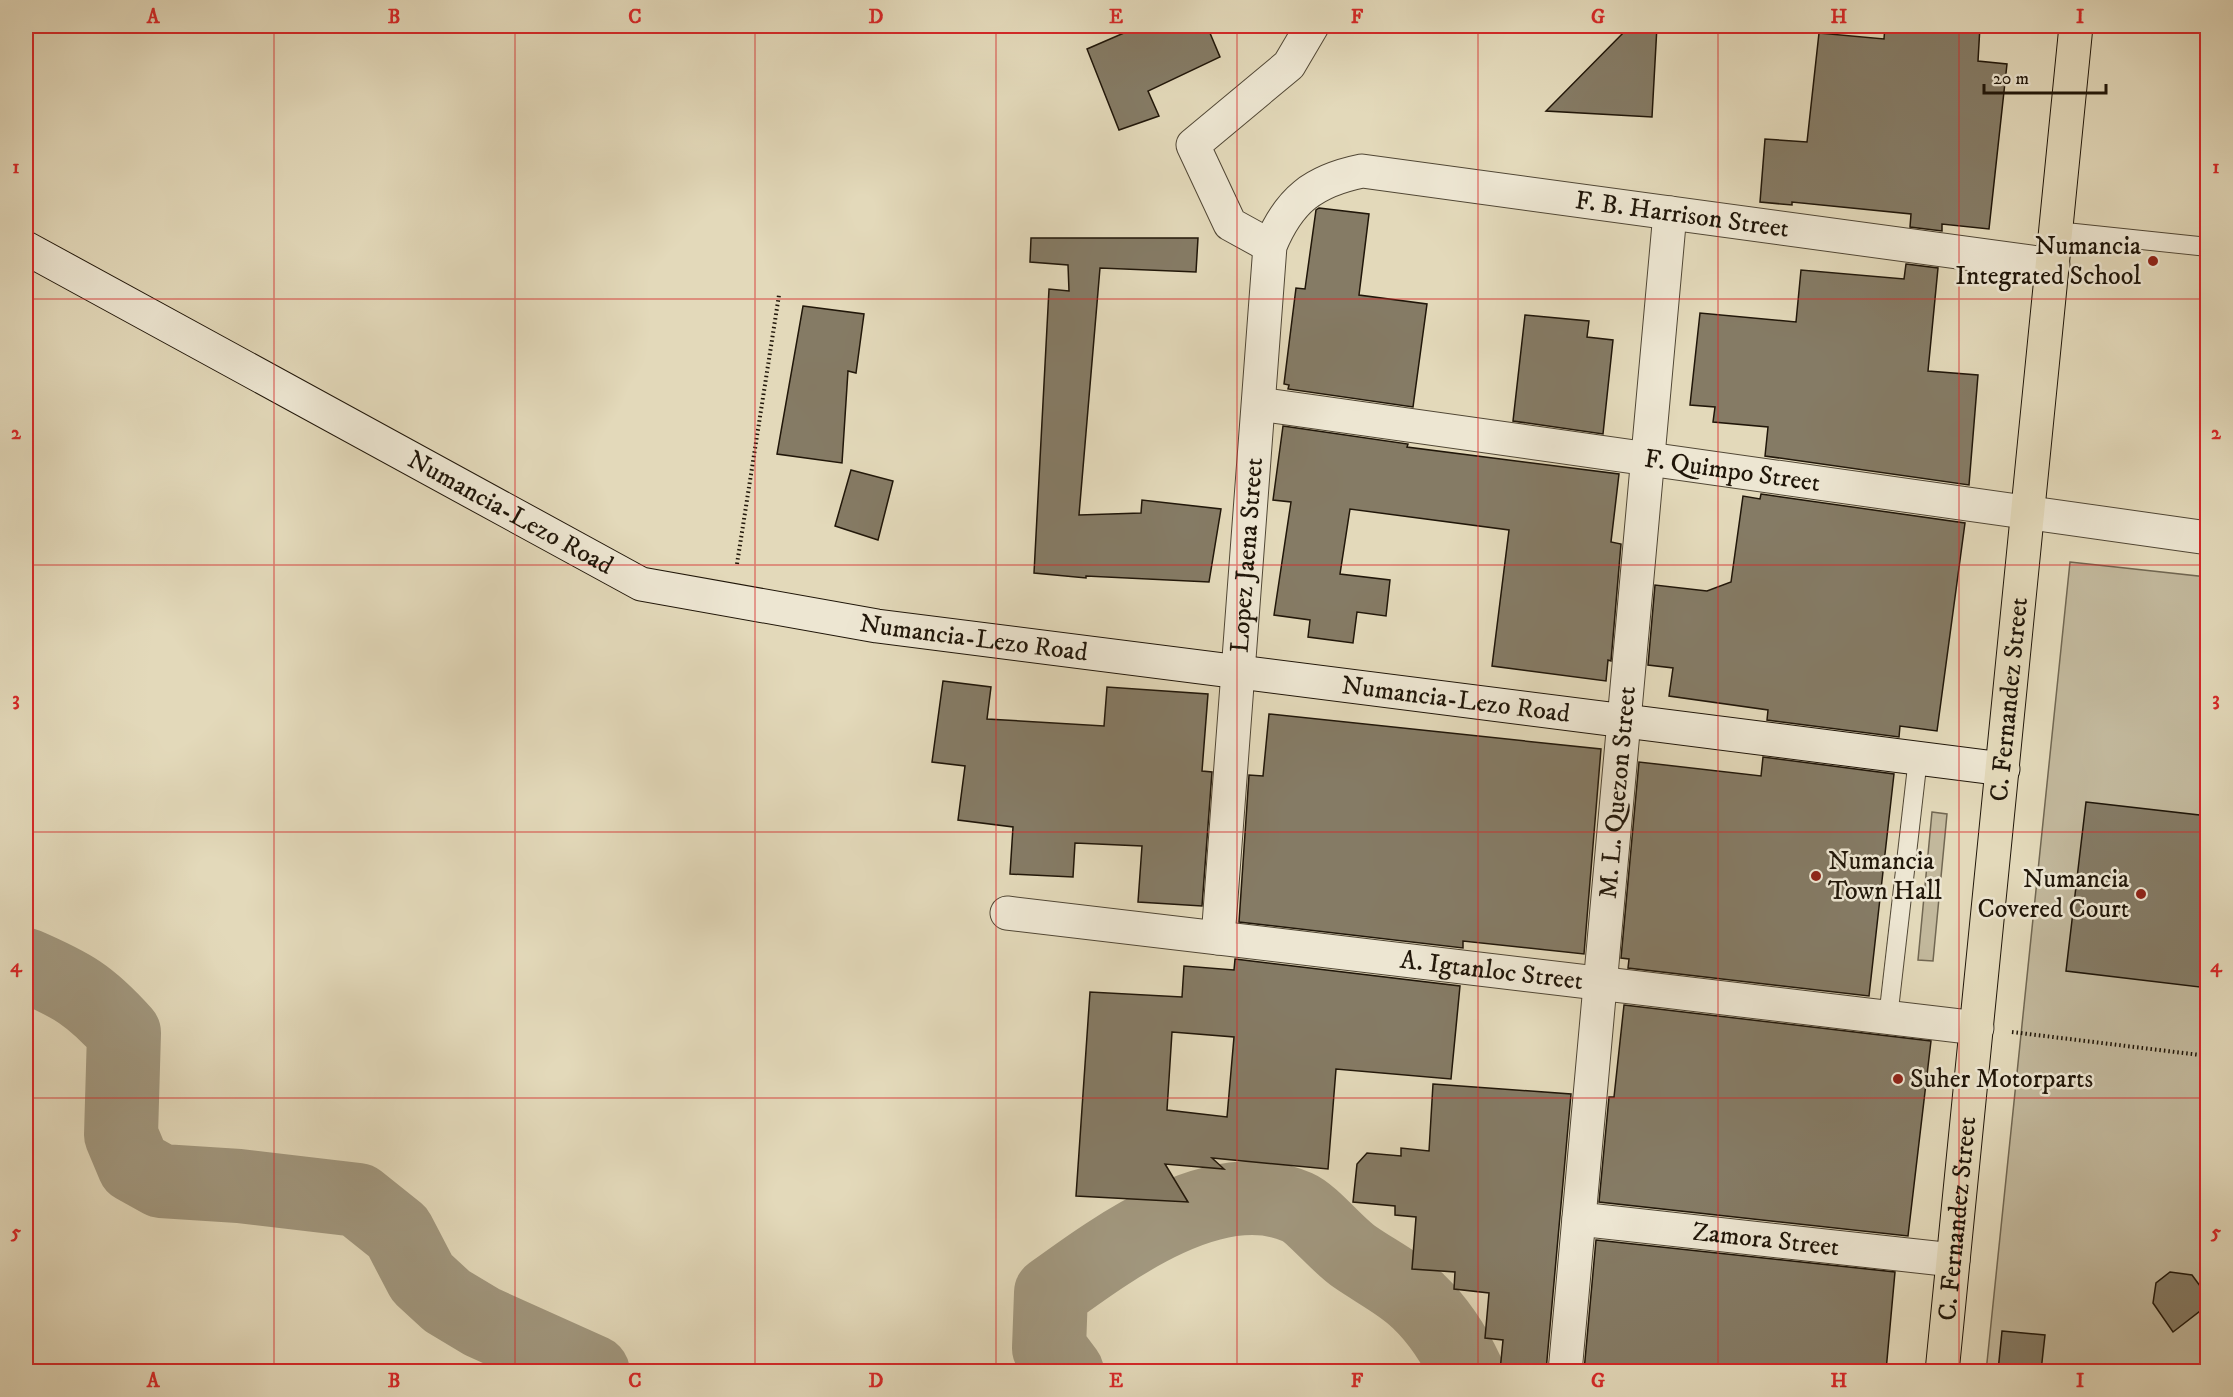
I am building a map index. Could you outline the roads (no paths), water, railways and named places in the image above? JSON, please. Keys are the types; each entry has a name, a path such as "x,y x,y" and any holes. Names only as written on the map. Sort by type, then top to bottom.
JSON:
{"main road":[{"name":"C. Fernandez Street","path":"1942,1371 2076,26"}],"street":[{"path":"1270,246 1230,224 1193,145 1289,65 1312,26"},
{"name":"F. B. Harrison Street","path":"1314,187 1337,176 1362,171 2053,265"},
{"name":"Lopez Jaena Street","path":"1218,938 1270,246 1280,223 1295,203 1314,187"},
{"name":"M. L. Quezon Street","path":"1565,1371 1670,213"},
{"name":"Numancia-Lezo Road","path":"26,248 641,584 877,626 1239,674 2003,769"},
{"name":"F. Quimpo Street","path":"1259,404 2208,538"},
{"name":"A. Igtanloc Street","path":"1007,913 1977,1028"},
{"name":"Zamora Street","path":"1579,1219 1953,1260"}],"lane":[{"path":"2056,231 2208,247"},
{"path":"1888,1018 1918,758"}],"waterway":[{"path":"26,965 80,992 101,1009 124,1033 121,1135 134,1166 161,1181 239,1186 358,1200 398,1232 422,1278 447,1301 482,1322 593,1372"},
{"path":"1067,1372 1049,1348 1051,1293 1104,1256 1167,1220 1200,1207 1233,1199 1266,1199 1297,1207 1303,1211 1348,1252 1396,1283 1426,1309 1452,1343 1467,1372"}],"place":[{"name":"Numancia Integrated School","path":"2153,261"},
{"name":"Numancia Town Hall","path":"1816,876"},
{"name":"Numancia Covered Court","path":"2141,894"},
{"name":"Suher Motorparts","path":"1898,1079"}]}
